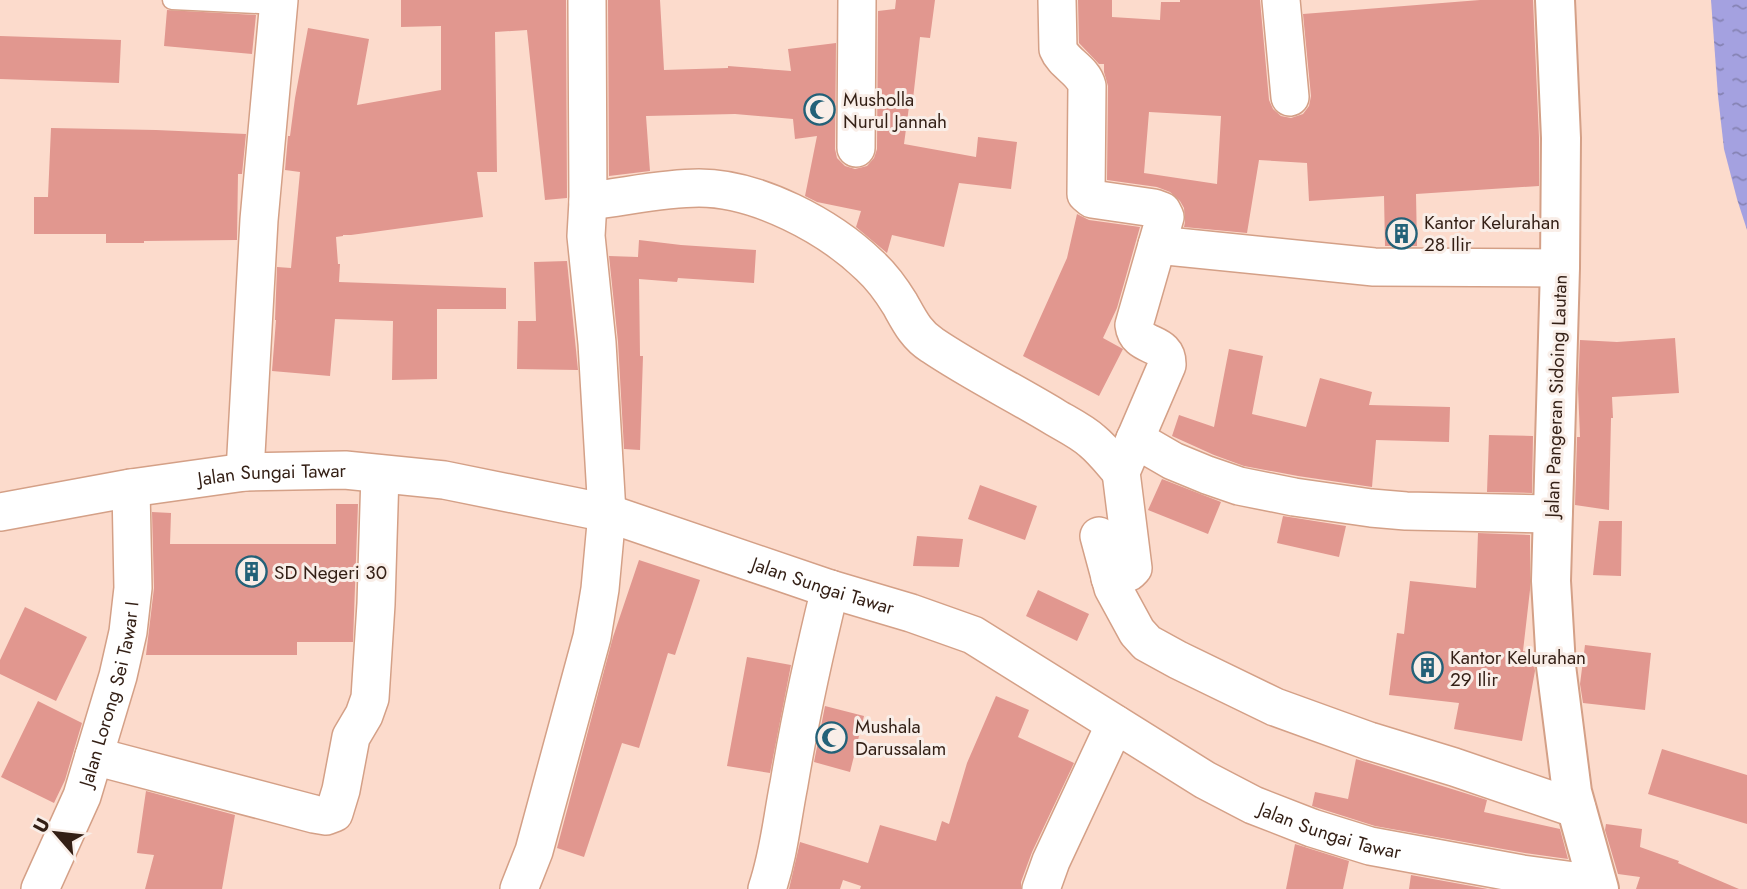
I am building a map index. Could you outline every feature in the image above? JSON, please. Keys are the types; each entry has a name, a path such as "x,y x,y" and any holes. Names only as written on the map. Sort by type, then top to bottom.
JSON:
{"street":[{"path":"519,889 534,851 593,637 607,513 587,214 586,0"},
{"path":"856,148 857,0"},
{"path":"1057,0 1060,55 1086,80 1087,86 1086,194 1092,199 1154,208 1162,211 1165,217 1134,325 1135,333 1140,339 1162,349 1167,356 1167,365 1121,472 1133,566 1118,575"},
{"path":"1281,0 1290,97"},
{"name":"Jalan Pangeran Sidoing Lautan","path":"1555,0 1561,138 1560,268 1550,581 1556,666 1574,800 1598,887"},
{"path":"244,472 258,237 279,3"},
{"path":"587,214 670,190 701,188 732,192 776,205 802,217 847,246 873,268 899,303 911,326 928,343 1091,440 1121,472"},
{"path":"1157,245 1374,267 1560,268"},
{"path":"1135,439 1172,461 1206,475 1239,486 1294,497 1406,511 1553,514"},
{"name":"Jalan Sungai Tawar","path":"0,512 131,488 244,472 345,470 444,480 607,513 973,635 1205,780 1253,805 1312,828 1370,846 1598,887"},
{"path":"94,756 314,814 326,816 334,813 350,740 370,698 380,474"},
{"name":"Jalan Lorong Sei Tawar I","path":"40,889 82,796 118,676 128,632 133,588 131,488"},
{"path":"1099,536 1118,575 1131,621 1142,639 1178,660 1275,707 1369,741 1574,800"},
{"path":"767,889 775,868 813,657 831,589"},
{"path":"1041,889 1051,861 1115,724"}],"lane":[{"path":"172,0 279,3"}],"water":[{"path":"1711,0 1747,0 1747,230 1724,149"}],"building":[{"path":"401,0 566,0 567,198 545,200 527,30 495,32 497,172 477,172 483,217 336,237 340,264 339,282 506,288 506,309 437,309 437,379 392,380 393,321 335,319 330,376 272,371 277,267 291,268 300,172 285,170 288,136 308,28 369,39 357,105 441,90 441,26 401,27"},
{"path":"608,0 660,0 664,70 728,66 791,71 788,49 836,43 835,149 837,158 845,166 855,169 867,166 877,149 878,11 895,9 896,0 935,0 930,38 920,37 913,99 910,99 904,144 976,157 978,137 1017,142 1011,189 959,183 944,247 892,235 887,253 856,227 861,211 817,202 805,196 817,136 795,139 793,119 735,114 646,116 650,171 609,176"},
{"path":"1078,0 1112,0 1112,17 1160,20 1161,2 1260,0 1269,100 1273,109 1281,116 1291,118 1303,114 1309,106 1311,96 1303,14 1480,0 1533,0 1539,186 1416,194 1417,246 1385,246 1384,196 1309,201 1307,163 1259,160 1247,233 1184,227 1184,208 1170,192 1157,187 1107,180 1108,86 1104,64 1099,64 1079,43","holes":["1149,112 1221,116 1217,184 1144,173"]},
{"path":"167,10 256,15 252,54 164,46"},
{"path":"0,36 121,40 119,83 0,79"},
{"path":"51,128 246,134 242,174 238,174 237,240 106,243 106,234 34,234 34,197 48,197"},
{"path":"1077,214 1089,220 1140,227 1117,308 1103,338 1123,349 1099,396 1023,356 1067,258"},
{"path":"639,240 756,250 754,283 678,278 677,282 639,279 640,356 643,356 640,450 624,449 618,342 609,256 638,257"},
{"path":"567,261 578,370 517,369 518,321 536,321 534,262"},
{"path":"1675,338 1679,393 1612,397 1609,510 1575,505 1577,437 1580,437 1580,340 1617,342"},
{"path":"1229,349 1263,356 1252,414 1306,427 1320,378 1372,392 1369,405 1450,407 1449,442 1376,440 1372,487 1244,466 1172,436 1179,415 1214,427"},
{"path":"1489,435 1533,436 1532,493 1487,492"},
{"path":"1162,479 1221,502 1208,534 1148,510"},
{"path":"980,485 1037,506 1025,540 968,519"},
{"path":"336,504 358,504 353,642 297,642 297,655 146,655 154,588 152,512 171,513 170,544 336,544"},
{"path":"1283,516 1346,526 1339,557 1277,543"},
{"path":"1599,521 1622,521 1621,576 1593,575"},
{"path":"1478,533 1530,535 1530,590 1523,651 1533,653 1535,671 1522,741 1454,729 1459,703 1389,695 1397,633 1404,634 1410,581 1476,588"},
{"path":"917,536 963,539 959,567 913,566"},
{"path":"639,560 700,580 675,655 668,653 639,748 622,743 584,857 557,848 613,637"},
{"path":"1038,590 1089,614 1077,641 1026,616"},
{"path":"25,607 87,637 56,701 0,674 0,660"},
{"path":"1585,645 1651,653 1645,710 1583,703 1580,684"},
{"path":"747,657 791,665 770,773 727,766"},
{"path":"996,696 1029,710 1018,737 1074,763 1032,852 1021,889 860,889 861,886 843,880 840,889 789,889 800,842 868,863 880,825 936,841 942,821 949,824 967,763"},
{"path":"38,701 82,723 65,780 54,803 1,777"},
{"name":"Mushala Darussalam","path":"825,706 864,716 850,772 814,762"},
{"path":"1662,749 1747,775 1747,824 1648,794"},
{"path":"1356,759 1487,800 1484,812 1560,829 1568,859 1375,826 1312,806 1315,792 1348,799"},
{"path":"146,791 235,815 222,889 145,889 154,855 137,853"},
{"path":"1606,824 1642,829 1640,847 1679,861 1678,863 1739,889 1636,889 1640,877 1618,874 1605,830"},
{"path":"1295,844 1349,861 1343,889 1286,889"},
{"path":"1411,875 1488,889 1409,889"}],"place":[{"name":"Musholla Nurul Jannah","path":"820,110"},
{"name":"Kantor Kelurahan 28 Ilir","path":"1401,233"},
{"name":"SD Negeri 30","path":"251,572"},
{"name":"Kantor Kelurahan 29 Ilir","path":"1427,668"},
{"name":"Mushala Darussalam","path":"832,737"}]}
